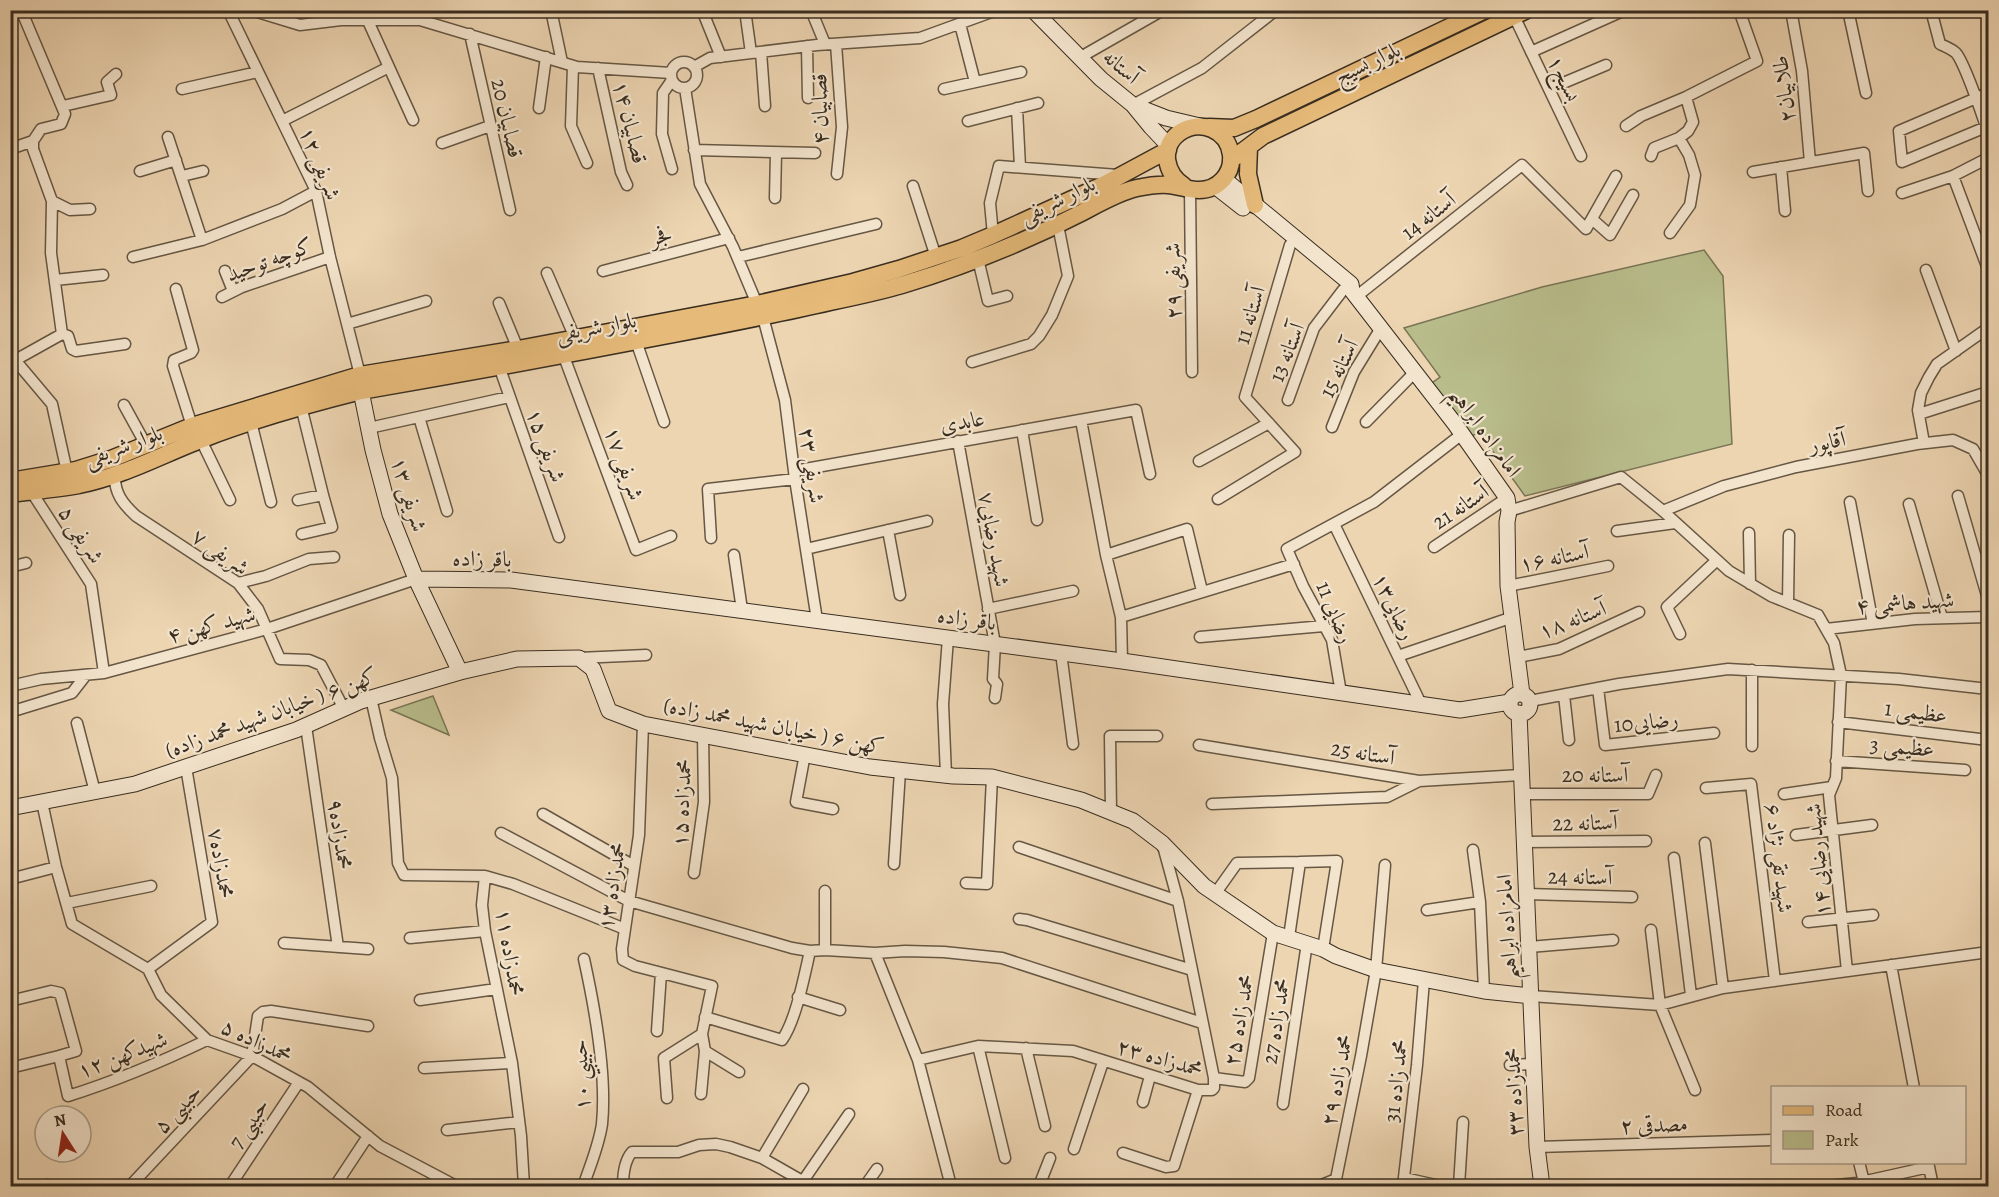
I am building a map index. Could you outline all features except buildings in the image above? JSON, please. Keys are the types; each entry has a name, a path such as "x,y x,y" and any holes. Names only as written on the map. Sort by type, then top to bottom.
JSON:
{"main road":[{"name":"بلوار بسیج","path":"1203,127 1234,128 1256,119 1485,10"},
{"name":"بلوار بسیج","path":"1231,160 1263,136 1520,13"},
{"path":"1203,127 1215,130 1227,143 1231,160 1229,170 1219,182 1207,189 1187,188 1171,175 1168,167 1168,148 1176,135 1187,128 1203,127"},
{"path":"1249,147 1248,174 1256,205"},
{"name":"بلوار شریفی","path":"231,421 251,422 361,383 499,366 636,341 760,310 936,257 993,235 1126,174 1168,148"},
{"path":"1126,174 1141,172 1144,182 1138,188"},
{"name":"بلوار شریفی","path":"10,481 67,472 111,459 146,445 196,433 361,383 575,338 900,286 978,259 1138,188 1165,185 1187,188"},
{"name":"بلوار شریفی","path":"10,494 79,485 115,475 196,433"}],"street":[{"name":"شریفی ۱۲","path":"228,10 316,191 361,383"},
{"path":"251,10 300,25 419,15 470,34 567,64 672,76"},
{"path":"551,10 567,64 571,126 587,163"},
{"path":"702,10 721,57"},
{"path":"745,10 756,52 765,106"},
{"name":"قصابیان ۴","path":"811,10 831,44 842,127 837,174"},
{"path":"694,67 710,58 756,52 920,38 997,10"},
{"name":"آستانه","path":"1033,10 1079,58 1133,105 1166,118 1203,127"},
{"path":"1079,58 1163,10"},
{"path":"1168,148 1133,105 1202,68 1276,10"},
{"path":"1531,52 1625,10"},
{"path":"1626,126 1641,116 1686,97 1757,61 1739,10"},
{"name":"طلابیان۲","path":"1791,10 1802,71 1810,162"},
{"path":"1848,10 1866,93"},
{"path":"1931,10 1940,44 1956,53 1976,98 1986,123 1902,162 1899,131 1976,98 1989,93"},
{"path":"10,16 24,11 65,114 61,124 41,129 33,141 33,149 52,201 51,253 62,334"},
{"name":"بسیج۱","path":"1520,13 1531,52 1581,156"},
{"path":"368,21 413,120"},
{"path":"960,24 975,82"},
{"name":"قصابیان 20","path":"470,34 510,210"},
{"path":"807,46 808,98"},
{"path":"539,108 546,57"},
{"path":"672,76 675,84 684,88 690,87 697,78 694,67 684,62 674,68 663,93 662,134 672,169"},
{"path":"1549,89 1606,65"},
{"path":"282,121 389,67"},
{"name":"قصابیان ۱۴","path":"598,68 610,128 621,172 627,185"},
{"path":"182,89 258,72"},
{"path":"944,89 1021,72"},
{"path":"63,106 111,95 107,82 116,74"},
{"name":"شریفی ۲۳","path":"684,88 700,184 729,238 760,310 785,400 794,475 817,620"},
{"path":"1651,156 1654,148 1688,131 1693,122 1686,97"},
{"path":"968,121 1038,103"},
{"path":"1017,108 1020,167"},
{"path":"442,143 490,126"},
{"path":"168,137 202,240"},
{"path":"1670,233 1690,205 1695,175 1689,155 1678,138"},
{"path":"10,149 33,141"},
{"path":"694,150 815,153"},
{"path":"775,198 776,153"},
{"path":"1753,172 1864,153 1868,191"},
{"path":"1902,193 1953,176 1989,158"},
{"path":"140,171 176,160"},
{"name":"آستانه 14","path":"1351,292 1522,165 1586,229 1592,219"},
{"path":"993,235 990,203 999,166 1126,174"},
{"path":"1781,167 1785,211"},
{"path":"182,177 203,171"},
{"path":"1616,176 1592,219 1610,234 1633,195"},
{"path":"1953,176 1989,269"},
{"name":"امامزاده ابراهیم","path":"1219,182 1256,205 1351,284 1351,292"},
{"name":"امامزاده ابراهیم","path":"1219,182 1290,244 1351,292 1462,434 1508,504 1508,586 1518,657 1531,996"},
{"path":"913,186 936,257"},
{"name":"شریفی ۲۹","path":"1187,188 1192,372"},
{"path":"133,258 202,240 282,208 316,191"},
{"path":"52,201 70,210 90,209"},
{"path":"738,257 876,224"},
{"path":"972,362 1031,344 1040,336 1052,315 1068,276 1058,225"},
{"name":"فجر","path":"603,271 729,238"},
{"name":"آستانه 11","path":"1269,423 1245,397 1290,244"},
{"name":"کوچه توحید","path":"222,297 233,291 330,257"},
{"path":"978,259 988,301 1007,296"},
{"path":"1926,270 1956,351"},
{"path":"225,271 233,291"},
{"path":"547,273 575,338"},
{"path":"55,280 103,276"},
{"path":"176,289 193,350 174,360 173,366 196,433 230,500"},
{"name":"آستانه 13","path":"1288,400 1314,328 1351,292"},
{"path":"347,324 426,301"},
{"path":"499,303 518,349"},
{"name":"آستانه 15","path":"1332,427 1354,372 1381,328"},
{"path":"1924,443 1919,414 1921,393 1929,376 1937,364 1989,328"},
{"path":"67,472 52,404 12,358 62,334 68,336 72,349 76,351 125,344"},
{"path":"636,341 664,422"},
{"name":"شریفی ۱۷","path":"563,354 636,550 671,536"},
{"name":"شریفی ۱۵","path":"499,366 559,537"},
{"path":"1366,422 1415,372"},
{"name":"شریفی ۱۳","path":"361,383 369,428 390,514 416,579 460,672"},
{"path":"1919,414 1989,392"},
{"path":"369,428 508,397"},
{"path":"124,405 146,445"},
{"path":"301,406 332,527 302,534"},
{"name":"عابدی","path":"711,538 708,489 794,475 958,441 1136,410 1150,474"},
{"path":"419,417 447,511"},
{"path":"1081,420 1121,617 1122,661"},
{"path":"251,422 271,502"},
{"path":"1199,461 1269,423 1295,452 1218,500"},
{"path":"1022,430 1037,520"},
{"path":"1334,524 1374,502 1462,434"},
{"name":"آقاپور","path":"1663,511 1734,483 1796,467 1924,443 1953,440 1973,449 1989,475"},
{"name":"شهید رضایی۷","path":"958,441 994,644 993,679 997,684 995,698"},
{"name":"شریفی ۷","path":"115,475 117,493 124,505 136,516 238,583 258,609 280,658 309,660 321,665 344,709"},
{"name":"آستانه 21","path":"1434,547 1508,504 1621,477 1663,511"},
{"name":"شریفی ۵","path":"31,491 91,584 104,673"},
{"path":"298,500 323,495"},
{"path":"1958,496 1989,599"},
{"path":"1850,502 1873,624"},
{"path":"1910,504 1942,618"},
{"path":"1663,511 1729,571 1771,596 1818,615 1826,629"},
{"path":"806,549 927,521"},
{"path":"1617,531 1675,523"},
{"name":"رضایی 11","path":"1334,524 1287,549 1332,640 1341,693"},
{"name":"رضایی۱۳","path":"1334,524 1421,704"},
{"path":"1107,555 1187,529 1202,591"},
{"path":"888,530 900,595"},
{"path":"1749,533 1750,584"},
{"path":"1788,603 1789,535"},
{"path":"734,555 742,610"},
{"path":"238,583 266,576 309,559 334,557"},
{"path":"1680,634 1667,607 1717,560"},
{"path":"10,567 26,563"},
{"path":"1121,617 1294,564"},
{"name":"آستانه ۱۶","path":"1508,586 1608,566"},
{"name":"باقر زاده","path":"416,579 511,580 1122,661 1460,710 1520,703"},
{"name":"شهید کهن ۴","path":"10,686 41,679 104,673 267,629 416,579"},
{"path":"988,609 1073,591"},
{"name":"آستانه ۱۸","path":"1518,657 1559,650 1639,612"},
{"path":"1398,656 1513,617"},
{"name":"شهید هاشمی ۴","path":"1826,629 1942,618 1989,617"},
{"path":"1200,637 1324,626"},
{"name":"شهید رضایی ۱۴","path":"1826,629 1834,643 1840,675 1836,778 1829,795 1847,971"},
{"path":"946,776 943,704 948,638"},
{"path":"1061,653 1073,744"},
{"path":"579,658 646,655"},
{"name":"کهن ۶ ( خیابان شهید محمد زاده)","path":"10,808 135,783 306,726 371,698 460,672 517,658 579,658 593,669 609,711 644,724 870,767 946,776 992,777 1081,800 1133,821 1162,843 1204,886 1273,933 1289,936 1376,970 1484,991 1531,996"},
{"path":"1520,703 1598,688 1728,669 1840,675 1989,689"},
{"path":"1752,670 1752,746"},
{"path":"10,712 72,693 86,675"},
{"name":"رضایی10","path":"1598,688 1605,745 1714,733"},
{"path":"1564,694 1569,740"},
{"path":"371,698 392,778 398,863 404,875 485,876 513,884 625,929"},
{"name":"عظیمی 1","path":"1838,722 1989,740"},
{"path":"77,723 95,792"},
{"name":"محمدزاده ۱۳","path":"644,724 639,835 622,949 623,960 635,966 712,986 705,1017"},
{"name":"محمدزاده۹","path":"306,726 338,947"},
{"name":"محمدزاده ۱۵","path":"694,873 705,802 703,734"},
{"path":"1111,811 1110,736 1157,736"},
{"name":"آستانه 25","path":"1199,745 1419,781 1521,775"},
{"path":"805,754 796,802 833,809"},
{"name":"عظیمی 3","path":"1836,761 1965,770"},
{"name":"محمدزاده۷","path":"148,969 212,922 186,767"},
{"path":"894,864 900,771"},
{"name":"آستانه 20","path":"1522,794 1648,794 1656,775"},
{"path":"966,883 987,884 992,777"},
{"path":"1212,804 1387,797 1419,781"},
{"name":"شهید تقی نژاد ۶","path":"1706,788 1751,784 1775,981"},
{"path":"1784,794 1832,787"},
{"path":"42,802 56,867 72,924 148,969"},
{"path":"543,814 634,866"},
{"path":"1796,835 1872,825"},
{"path":"501,833 629,901 792,948 810,951 875,953 944,952 1002,958 1203,1023"},
{"name":"آستانه 22","path":"1524,842 1646,841"},
{"name":"محمدزاده ۲۳","path":"918,1060 978,1046 1073,1052 1198,1090 1212,1090 1214,1078 1203,1023 1178,901 1162,843"},
{"path":"1706,843 1723,988"},
{"path":"1018,847 1178,901"},
{"path":"1473,850 1480,902 1484,991"},
{"path":"1674,858 1691,995"},
{"path":"1215,894 1237,863 1337,861 1323,949"},
{"path":"1289,936 1300,862"},
{"path":"1376,970 1385,865"},
{"path":"10,879 56,867"},
{"name":"محمدزاده ۱۱","path":"485,876 482,905 485,931 512,1063 524,1186"},
{"path":"67,903 151,886"},
{"path":"825,891 825,950"},
{"name":"آستانه 24","path":"1527,894 1632,897"},
{"path":"1427,910 1480,902"},
{"path":"1808,922 1873,915"},
{"path":"1019,919 1192,970"},
{"path":"1651,930 1660,1005 1695,1090"},
{"path":"410,938 485,931"},
{"name":"محمد زاده ۲۵","path":"1214,1078 1245,1082 1249,1078 1273,933"},
{"path":"1529,947 1613,940"},
{"path":"284,943 368,950"},
{"name":"محمد زاده 27","path":"1282,1104 1307,943"},
{"path":"701,1094 705,1051 702,1034 705,1017 782,1040 798,997 810,951"},
{"path":"875,953 918,1060 951,1186"},
{"path":"1531,996 1660,1005 1723,988 1989,953"},
{"name":"حبيبي ١٠","path":"583,1186 602,1126 603,1099 598,1036 584,959"},
{"path":"1891,965 1914,1086"},
{"name":"محمدزاده ۵","path":"148,969 161,994 207,1040 252,1056 308,1087 380,1146 456,1186"},
{"name":"محمد زاده ۲۹","path":"1319,1186 1336,1179 1376,970"},
{"path":"657,1032 661,973"},
{"name":"محمد زاده 31","path":"1404,1182 1424,980"},
{"path":"420,1000 496,988"},
{"path":"10,1001 51,991 60,993 75,1051 58,1056"},
{"name":"محمدزاده ۳۳","path":"1531,996 1537,1147 1542,1186"},
{"path":"798,997 840,1010"},
{"path":"252,1056 258,1016 263,1012 271,1011 368,1026"},
{"path":"667,1098 664,1058 702,1034"},
{"name":"شهیدکهن ۱۲","path":"10,1068 58,1056 68,1096 104,1085 207,1040"},
{"path":"978,1046 1005,1158"},
{"path":"1026,1048 1046,1126"},
{"path":"705,1051 739,1072"},
{"name":"حبیبی ۵","path":"130,1186 252,1056"},
{"path":"1074,1149 1103,1062"},
{"path":"424,1068 512,1063"},
{"path":"1510,1065 1534,1064"},
{"path":"1143,1102 1150,1076"},
{"name":"حبیبی 7","path":"230,1186 298,1082"},
{"path":"762,1158 803,1089"},
{"path":"1123,1153 1166,1167 1174,1166 1198,1090"},
{"path":"623,1186 627,1157 632,1152 678,1152 699,1145 716,1144 762,1158 807,1184 849,1114"},
{"path":"447,1130 519,1122"},
{"path":"1459,1186 1463,1122"},
{"path":"335,1186 368,1136"},
{"name":"مصدقی ۲","path":"1537,1147 1771,1140"},
{"path":"1039,1186 1050,1158"},
{"path":"1859,1164 1860,1184"},
{"path":"1828,1186 1895,1181 1928,1165 1933,1186"},
{"path":"866,1186 877,1168"},
{"path":"1404,1182 1440,1186"}],"green space":[{"path":"1704,250 1723,276 1732,444 1525,496 1479,432 1472,436 1432,383 1440,377 1404,328 1542,287"},
{"path":"433,696 449,735 391,710"}]}
